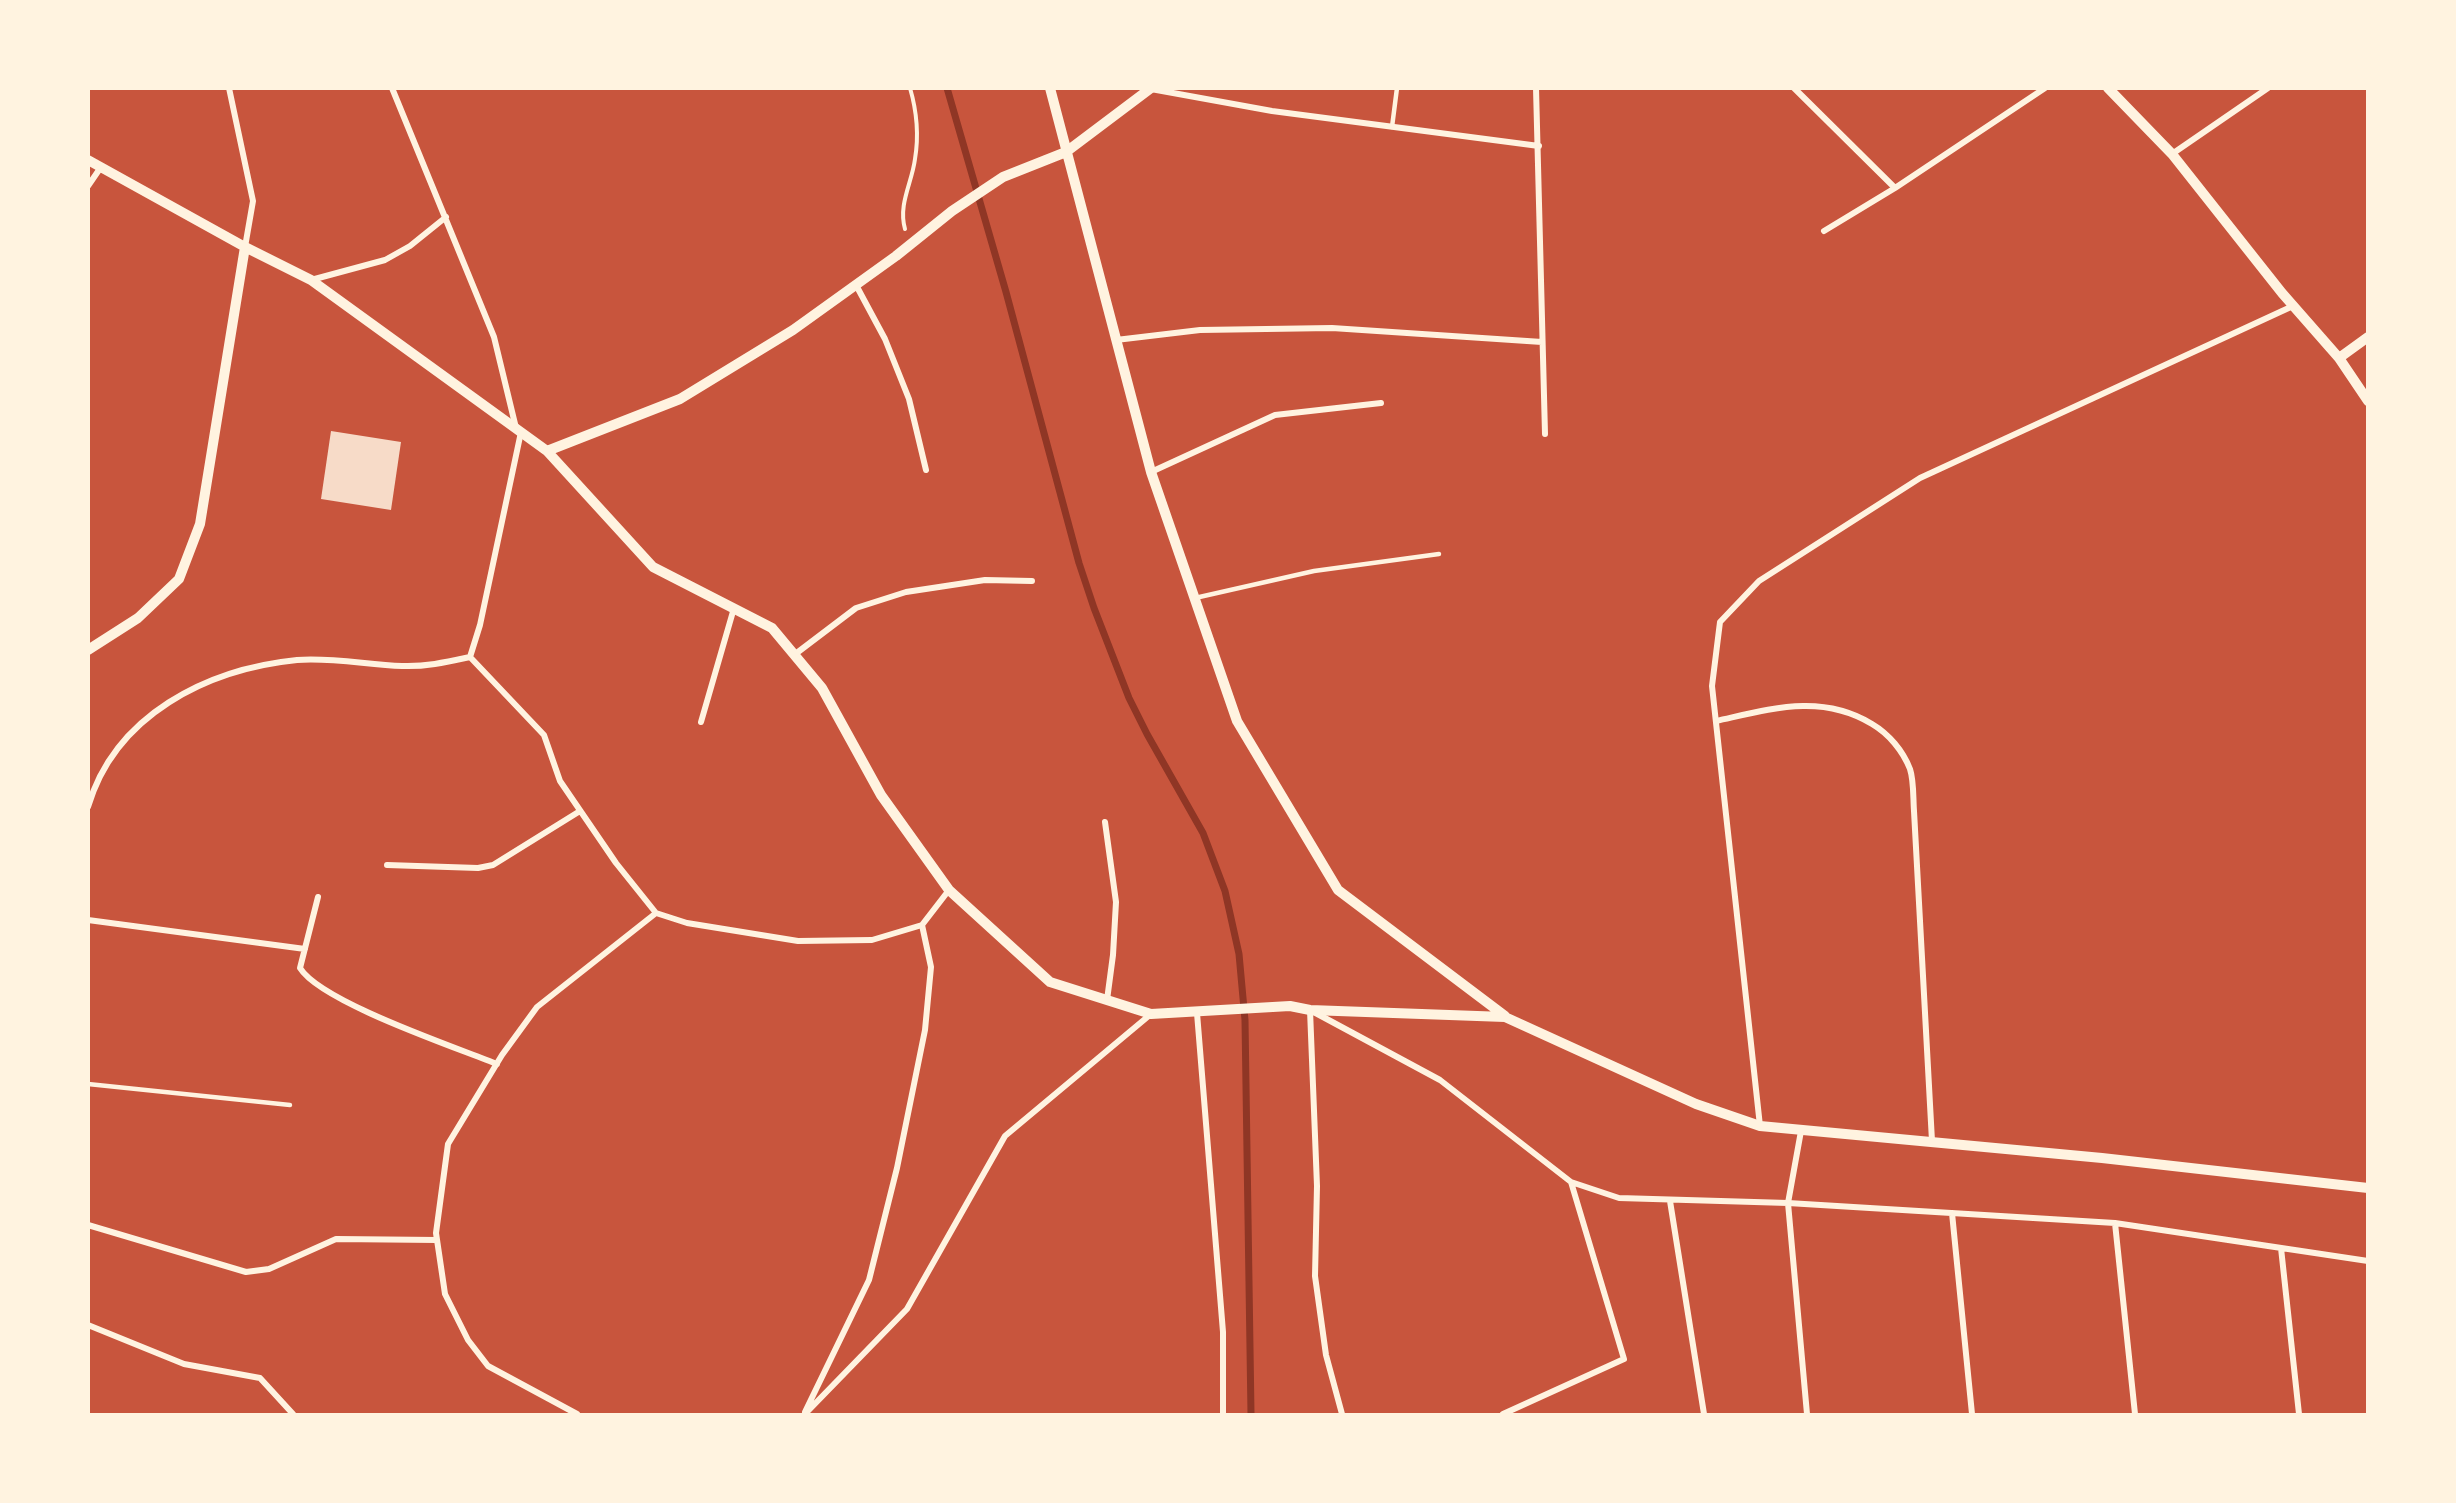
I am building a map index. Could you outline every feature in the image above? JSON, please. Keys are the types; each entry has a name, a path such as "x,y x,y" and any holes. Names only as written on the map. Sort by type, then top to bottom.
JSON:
{"street":[{"path":"88,650 138,618 179,579 200,524 253,201 229,88"},
{"path":"392,88 494,337 519,430 480,626 470,657"},
{"path":"1050,88 1151,472 1237,721 1338,890 1505,1017 1696,1104 1760,1126 2367,1188"},
{"path":"1536,88 1545,434"},
{"path":"1794,88 1895,188"},
{"path":"1824,231 1895,188 2045,88"},
{"path":"2108,88 2172,154 2293,306 2339,358 2366,398"},
{"path":"2172,154 2268,88"},
{"path":"547,451 680,399 793,330 910,245 952,211 1003,177 1066,152 1151,89 1272,111 1539,146"},
{"path":"88,160 245,247 311,280 547,451 653,567 772,628 822,688 881,795 949,890 1050,982 1150,1014 1217,1012 1290,1006 1310,1010 1505,1017"},
{"path":"88,186 101,167"},
{"path":"311,280 385,260 410,246 446,217"},
{"path":"856,285 885,339 909,399 926,470"},
{"path":"1760,1126 1712,686 1720,622 1759,581 1920,478 2293,306"},
{"path":"1116,340 1200,330 1332,328 1542,342"},
{"path":"2339,358 2367,337"},
{"path":"1151,472 1275,415 1381,403"},
{"path":"794,655 855,608 906,592 985,580 1032,580"},
{"path":"701,722 734,608"},
{"path":"88,807 101,776 115,754 144,720 181,694 221,675 298,660 404,666 437,664 470,657"},
{"path":"470,657 544,735 560,781 616,863 656,913 687,923 798,941 872,940 922,925 949,890"},
{"path":"1716,721 1792,705 1828,706 1846,710 1876,726 1900,749 1910,771 1914,811 1932,1142"},
{"path":"387,865 478,868 493,865 580,811"},
{"path":"1105,822 1116,902 1113,955 1107,1000"},
{"path":"318,897 300,968 306,976 342,1000 497,1064"},
{"path":"577,1414 488,1366 468,1341 445,1294 437,1240 448,1144 497,1064 537,1007 656,913"},
{"path":"88,920 305,949"},
{"path":"804,1414 869,1280 897,1168 925,1030 931,967 922,925"},
{"path":"1310,1010 1440,1080 1571,1182 1620,1198 1788,1203 2115,1223 2367,1261"},
{"path":"1310,1010 1317,1186 1315,1276 1326,1355 1342,1414"},
{"path":"1197,1013 1223,1332 1223,1414"},
{"path":"804,1414 907,1309 1005,1136 1150,1014"},
{"path":"1801,1131 1788,1203 1808,1414"},
{"path":"1503,1414 1624,1359 1571,1182"},
{"path":"1670,1201 1704,1414"},
{"path":"1952,1213 1972,1414"},
{"path":"2115,1223 2135,1414"},
{"path":"88,1225 246,1272 269,1269 336,1239 437,1240"},
{"path":"2281,1248 2299,1414"},
{"path":"88,1325 184,1364 260,1378 293,1414"}],"lane":[{"path":"1392,127 1397,88"},
{"path":"1195,598 1314,571 1439,554"},
{"path":"88,1084 290,1105"}],"path":[{"path":"910,88 918,130 915,161 903,206 903,221 910,245"}],"building":[{"path":"331,431 401,442 391,510 321,499"}],"waterway":[{"path":"947,88 1006,292 1079,563 1094,608 1129,698 1203,833 1225,891 1239,954 1245,1020 1251,1414"}]}
